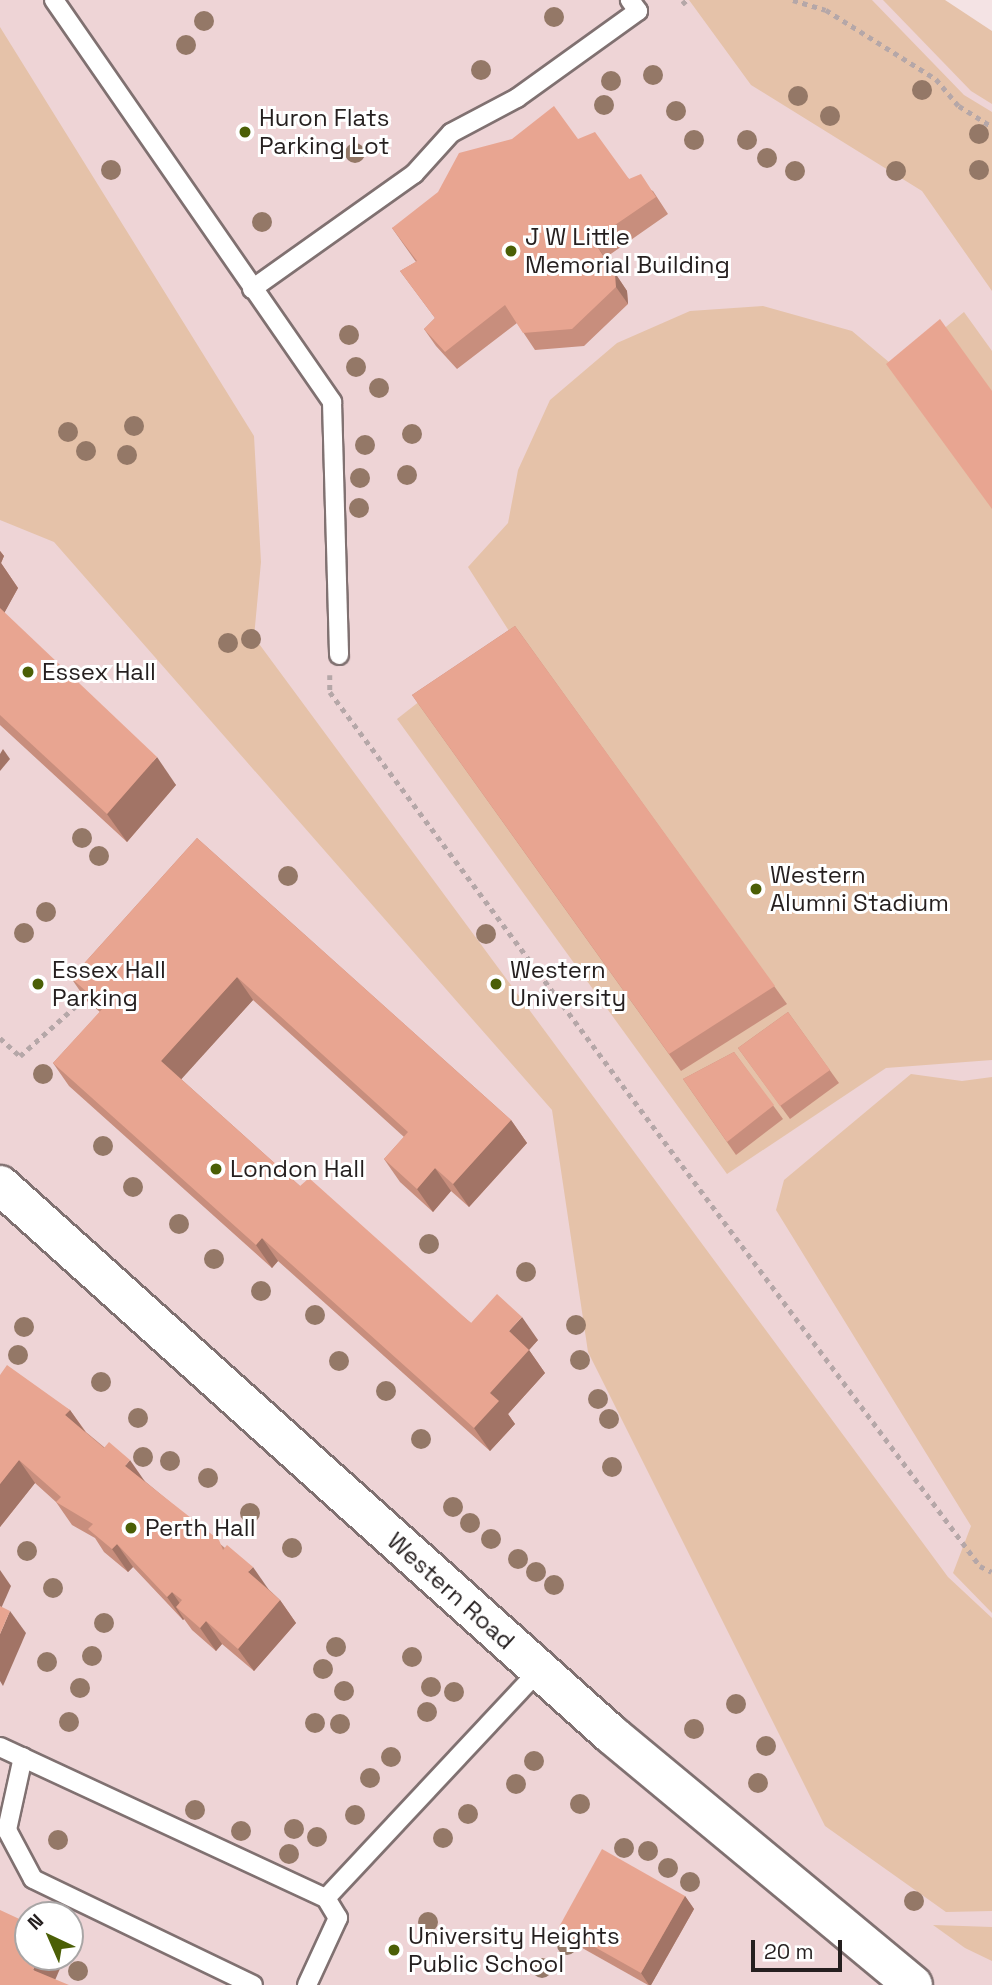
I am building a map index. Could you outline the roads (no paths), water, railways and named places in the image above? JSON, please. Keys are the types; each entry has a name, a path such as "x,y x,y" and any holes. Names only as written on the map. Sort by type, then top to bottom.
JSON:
{"main road":[{"name":"Western Road","path":"0,1185 540,1670 900,1981"}],"lane":[{"path":"54,0 332,402 339,655"},
{"path":"252,289 414,174 451,134 517,98 638,11 630,0"},
{"path":"326,1898 540,1670"},
{"path":"0,1747 326,1898 338,1918 307,1985"},
{"path":"23,1757 7,1830 33,1879 253,1985"}],"place":[{"name":"Huron Flats Parking Lot","path":"245,132"},
{"name":"J W Little Memorial Building","path":"511,251"},
{"name":"Essex Hall","path":"28,672"},
{"name":"Western Alumni Stadium","path":"756,889"},
{"name":"Essex Hall Parking","path":"38,984"},
{"name":"Western University","path":"496,984"},
{"name":"London Hall","path":"216,1169"},
{"name":"Perth Hall","path":"131,1528"},
{"name":"University Heights Public School","path":"394,1950"}]}
